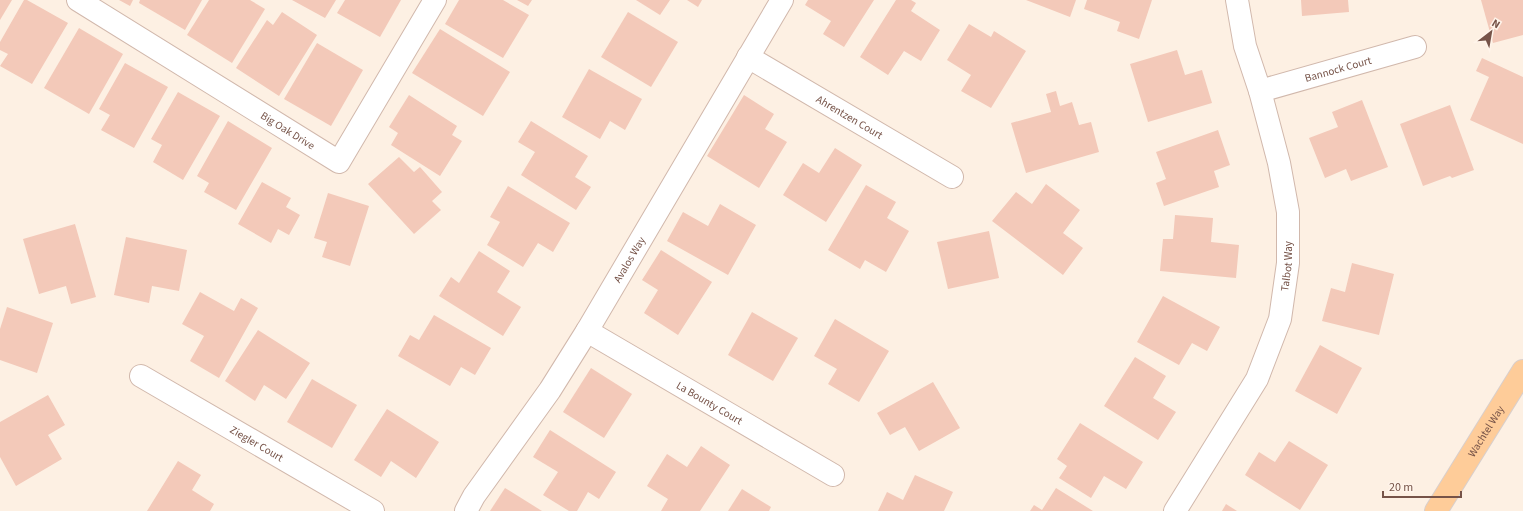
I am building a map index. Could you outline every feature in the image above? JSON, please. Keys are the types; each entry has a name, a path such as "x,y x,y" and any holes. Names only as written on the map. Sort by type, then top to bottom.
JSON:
{"main road":[{"name":"Wachtel Way","path":"1436,511 1523,371"}],"street":[{"name":"Big Oak Drive","path":"78,0 339,162 435,0"},
{"name":"Avalos Way","path":"466,511 474,496 550,390 587,331 782,0"},
{"name":"Talbot Way","path":"1175,511 1257,379 1280,319 1288,263 1288,212 1279,163 1260,91 1245,46 1237,0"},
{"name":"Bannock Court","path":"1260,91 1415,47"},
{"name":"Ahrentzen Court","path":"748,57 952,177"},
{"name":"La Bounty Court","path":"587,331 833,475"},
{"name":"Ziegler Court","path":"141,376 374,511"}],"building":[{"path":"0,0 12,0 0,20"},
{"path":"24,0 27,0 68,23 32,84 0,66 8,54 0,50 0,42"},
{"path":"119,0 133,0 130,6"},
{"path":"140,0 202,0 185,30 139,3"},
{"path":"209,0 250,0 265,9 232,63 187,35"},
{"path":"292,0 336,0 325,18"},
{"path":"345,0 401,0 380,37 337,13"},
{"path":"459,0 503,0 529,15 503,58 445,24"},
{"path":"517,0 532,0 528,6"},
{"path":"636,0 670,0 660,15"},
{"path":"687,0 702,0 698,7"},
{"path":"808,0 874,0 844,47 823,34 831,21 805,5"},
{"path":"896,0 911,0 916,3 911,11 940,30 921,61 904,51 888,75 860,57"},
{"path":"1026,0 1076,0 1070,17"},
{"path":"1087,0 1152,0 1139,39 1117,31 1120,22 1084,9"},
{"path":"1301,0 1348,0 1349,12 1302,16"},
{"path":"1481,0 1523,0 1523,35 1493,43"},
{"path":"282,12 317,35 279,96 236,68 267,20 273,25"},
{"path":"628,12 678,42 651,87 601,57"},
{"path":"969,24 991,37 994,31 1026,51 991,108 961,91 971,75 947,60"},
{"path":"79,28 123,54 89,114 44,88"},
{"path":"440,29 510,72 483,116 412,73"},
{"path":"317,43 363,70 331,126 284,99"},
{"path":"1177,50 1185,75 1202,70 1212,103 1148,122 1130,64"},
{"path":"1482,58 1523,77 1523,144 1470,120 1489,77 1476,71"},
{"path":"125,63 168,87 134,148 101,130 110,115 99,109"},
{"path":"589,69 642,99 625,130 610,121 600,139 562,117"},
{"path":"1056,91 1060,106 1072,102 1079,125 1091,122 1099,152 1026,173 1011,123 1051,112 1046,94"},
{"path":"178,92 220,116 183,180 153,162 162,145 151,139"},
{"path":"409,95 457,126 452,135 462,141 440,176 391,145 398,133 389,127"},
{"path":"744,95 774,114 765,129 787,142 759,188 707,156"},
{"path":"1362,100 1388,167 1351,181 1346,169 1325,178 1309,138 1338,127 1332,112"},
{"path":"1450,105 1474,170 1452,178 1450,176 1423,186 1400,124"},
{"path":"228,121 272,148 236,210 204,192 209,183 197,176"},
{"path":"531,121 588,156 575,177 591,187 576,210 521,175 535,152 518,142"},
{"path":"1218,130 1230,165 1214,171 1219,187 1164,206 1156,183 1166,179 1156,152"},
{"path":"835,148 862,165 826,222 783,195 803,163 819,173"},
{"path":"399,157 414,172 420,167 442,192 432,201 441,210 414,234 368,184"},
{"path":"262,182 291,198 286,207 300,215 289,235 278,229 271,243 238,224"},
{"path":"1046,184 1080,210 1063,233 1083,248 1063,275 992,221 1016,192 1032,204"},
{"path":"866,185 896,202 887,218 909,231 886,272 865,260 860,269 828,250"},
{"path":"508,186 570,223 553,252 538,243 523,267 487,245 500,222 490,217"},
{"path":"328,193 369,206 350,266 322,257 327,242 314,238"},
{"path":"720,204 756,225 728,275 667,241 683,212 708,226"},
{"path":"1175,215 1213,218 1211,242 1239,245 1236,278 1160,271 1163,239 1173,239"},
{"path":"75,224 96,297 71,304 66,286 39,294 23,239"},
{"path":"989,231 999,278 948,289 937,242"},
{"path":"126,237 187,250 179,291 152,286 149,303 114,295"},
{"path":"661,250 712,282 678,335 644,313 658,290 642,280"},
{"path":"479,251 510,271 497,292 521,307 503,336 439,296 451,277 459,283"},
{"path":"1352,263 1394,274 1379,335 1322,321 1331,288 1345,292"},
{"path":"200,292 234,311 241,298 258,308 219,378 190,361 204,336 182,324"},
{"path":"1163,296 1220,327 1207,351 1192,343 1179,365 1137,342"},
{"path":"7,307 53,323 37,373 0,360 0,329"},
{"path":"752,312 798,338 773,381 728,355"},
{"path":"434,315 491,348 475,375 461,367 450,386 398,356 410,335 419,340"},
{"path":"835,319 889,351 859,402 828,384 837,369 814,356"},
{"path":"258,330 310,363 286,399 264,385 255,401 225,381"},
{"path":"1320,345 1362,368 1337,414 1295,391"},
{"path":"1135,357 1166,376 1153,398 1176,412 1158,440 1104,406"},
{"path":"591,368 632,394 604,438 563,412"},
{"path":"312,379 357,405 332,448 287,422"},
{"path":"933,382 960,428 919,451 905,427 890,435 877,413"},
{"path":"48,395 65,425 48,435 62,459 16,486 0,457 0,422"},
{"path":"387,409 439,442 416,478 391,461 381,477 354,460"},
{"path":"1080,423 1143,462 1126,489 1104,476 1091,498 1059,478 1067,466 1057,459"},
{"path":"550,430 616,472 599,499 588,492 577,511 569,511 543,495 558,472 533,457"},
{"path":"1289,441 1328,465 1300,510 1245,475 1259,452 1275,462"},
{"path":"701,446 730,465 700,511 661,511 668,499 647,486 667,454 687,467"},
{"path":"178,461 201,475 192,490 214,504 210,511 147,511"},
{"path":"915,475 953,492 944,511 878,511 887,492 903,500"},
{"path":"505,488 542,511 490,511"},
{"path":"1056,488 1093,511 1030,511 1034,505 1042,510"},
{"path":"742,489 771,507 769,511 728,511"},
{"path":"1226,504 1237,511 1222,511"}]}
